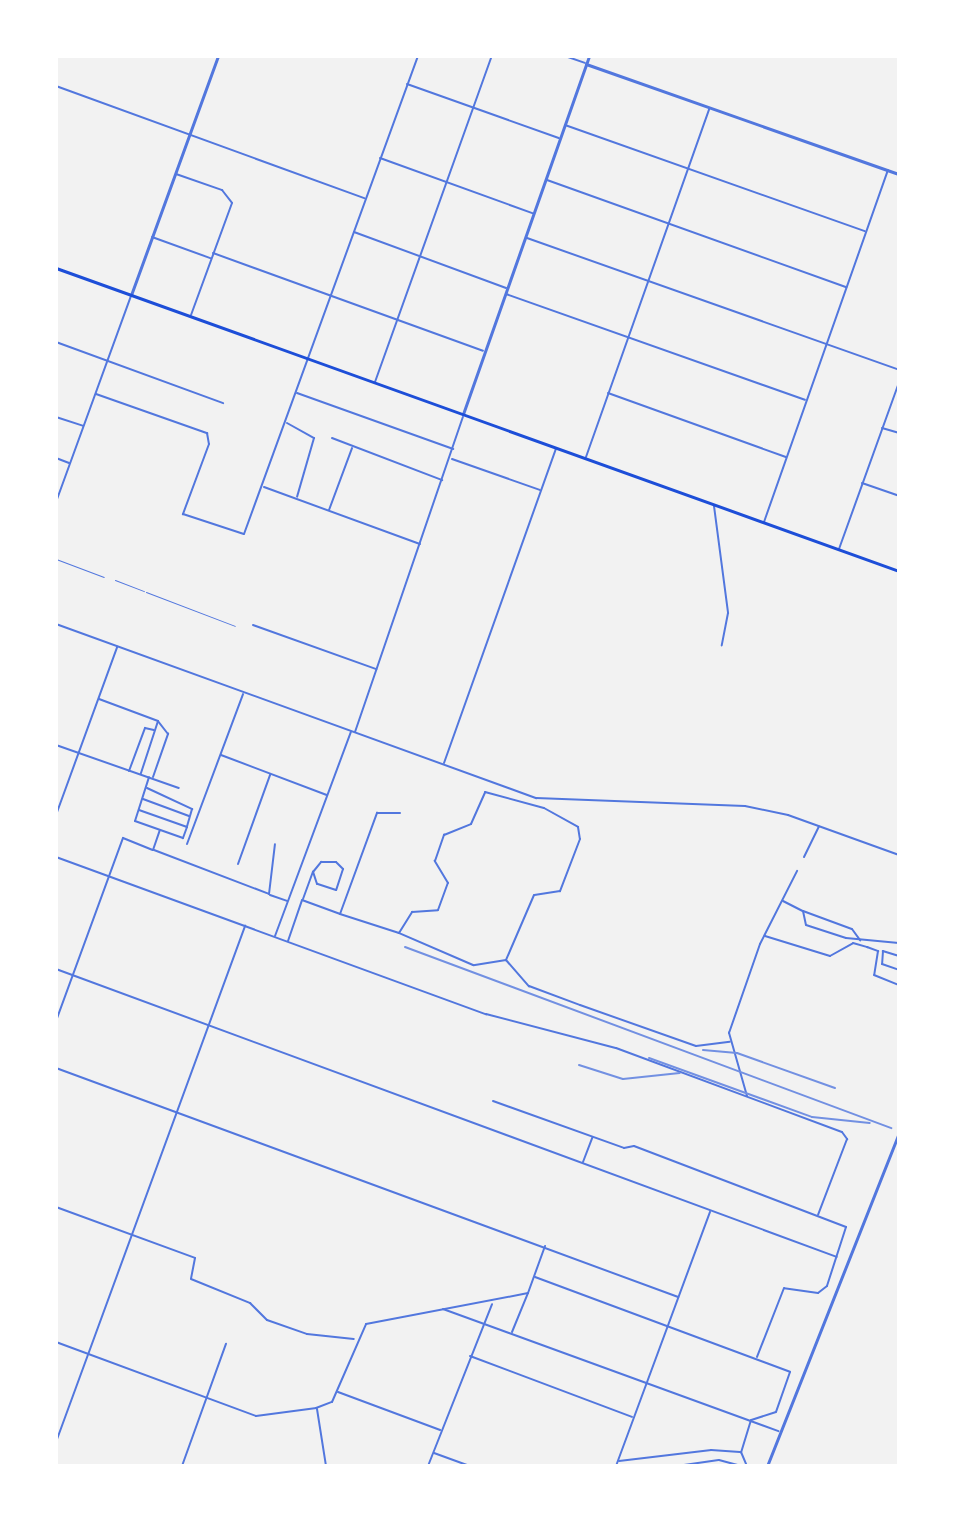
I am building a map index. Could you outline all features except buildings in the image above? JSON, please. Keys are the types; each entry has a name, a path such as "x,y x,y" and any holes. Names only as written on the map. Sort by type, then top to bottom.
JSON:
{"main road":[{"path":"56,268 899,571"}],"street":[{"path":"56,502 218,56"},
{"path":"96,394 207,433 209,444 183,514 244,534 418,56"},
{"path":"375,383 492,56"},
{"path":"565,56 899,174"},
{"path":"274,937 377,669 451,459 484,351 589,56"},
{"path":"407,84 560,138"},
{"path":"56,86 365,198"},
{"path":"586,459 710,107"},
{"path":"565,125 866,231"},
{"path":"380,158 533,213"},
{"path":"764,523 888,170"},
{"path":"175,174 222,190 231,199 191,317"},
{"path":"545,180 847,288"},
{"path":"353,232 807,401"},
{"path":"152,237 211,258"},
{"path":"525,237 899,370"},
{"path":"213,253 484,351"},
{"path":"56,342 223,403"},
{"path":"838,550 899,382"},
{"path":"296,393 454,449"},
{"path":"608,393 787,457"},
{"path":"56,417 84,427"},
{"path":"285,422 314,438 296,499"},
{"path":"882,428 899,433"},
{"path":"332,438 443,480"},
{"path":"329,511 353,446"},
{"path":"443,766 556,448"},
{"path":"56,458 71,463"},
{"path":"451,459 541,490"},
{"path":"862,483 899,496"},
{"path":"263,486 421,545"},
{"path":"714,505 712,524 728,613 722,645"},
{"path":"56,624 443,766 554,802 712,805 788,815 899,855"},
{"path":"253,625 377,669"},
{"path":"56,815 118,646"},
{"path":"187,844 243,693"},
{"path":"98,698 158,721 168,728 151,778 146,788 142,799 135,821 183,838 192,809 181,800 146,788"},
{"path":"141,774 158,721"},
{"path":"129,771 145,728 155,730"},
{"path":"56,745 179,788"},
{"path":"220,755 328,795"},
{"path":"238,864 271,774"},
{"path":"399,933 412,912 438,910 448,883 435,861 444,835 471,824 485,792 544,808 578,827 580,839 560,891 534,895 506,960"},
{"path":"142,799 190,816"},
{"path":"139,810 187,827"},
{"path":"340,914 377,813 400,813"},
{"path":"804,857 820,826"},
{"path":"153,850 160,830"},
{"path":"56,1021 123,838 288,902"},
{"path":"269,894 275,844"},
{"path":"56,857 486,1014 616,1048 842,1132 847,1139 818,1215"},
{"path":"288,942 313,872 321,862 336,862 343,869 336,890 317,884 313,872"},
{"path":"747,1097 730,1042 764,935 797,871"},
{"path":"302,900 399,933 473,965 506,960"},
{"path":"782,900 852,929 860,941"},
{"path":"803,911 806,925 860,941 885,938 899,943"},
{"path":"56,1442 245,926"},
{"path":"764,935 830,956 853,943 878,951 874,975 899,985"},
{"path":"899,956 883,951 882,958 882,964 899,970"},
{"path":"506,960 529,986 580,1005 696,1046 730,1042"},
{"path":"56,969 837,1257"},
{"path":"56,1068 678,1297"},
{"path":"493,1101 592,1136 634,1146 846,1227 827,1286 818,1293 784,1288 757,1357"},
{"path":"767,1466 899,1132"},
{"path":"583,1163 592,1136"},
{"path":"56,1207 195,1258 191,1279 250,1303 267,1320 307,1334 355,1339"},
{"path":"616,1466 711,1210"},
{"path":"512,1333 545,1246"},
{"path":"534,1276 757,1357 790,1372 776,1412 751,1420"},
{"path":"56,1342 256,1416 316,1408 332,1402 355,1339 366,1324 438,1308 494,1303 528,1293"},
{"path":"428,1466 481,1323 494,1303"},
{"path":"438,1308 781,1431"},
{"path":"182,1466 226,1344"},
{"path":"469,1356 633,1418"},
{"path":"337,1391 440,1430"},
{"path":"316,1408 326,1466"},
{"path":"747,1466 741,1452 751,1420"},
{"path":"618,1461 711,1450 741,1452"},
{"path":"433,1452 470,1466"},
{"path":"677,1466 719,1460 741,1466"}],"lane":[{"path":"56,559 104,577"},
{"path":"115,580 235,626"}],"railway":[{"path":"405,947 891,1128"},
{"path":"703,1050 737,1053 835,1088"},
{"path":"649,1058 812,1117 870,1123"},
{"path":"579,1065 623,1079 680,1073"}]}
